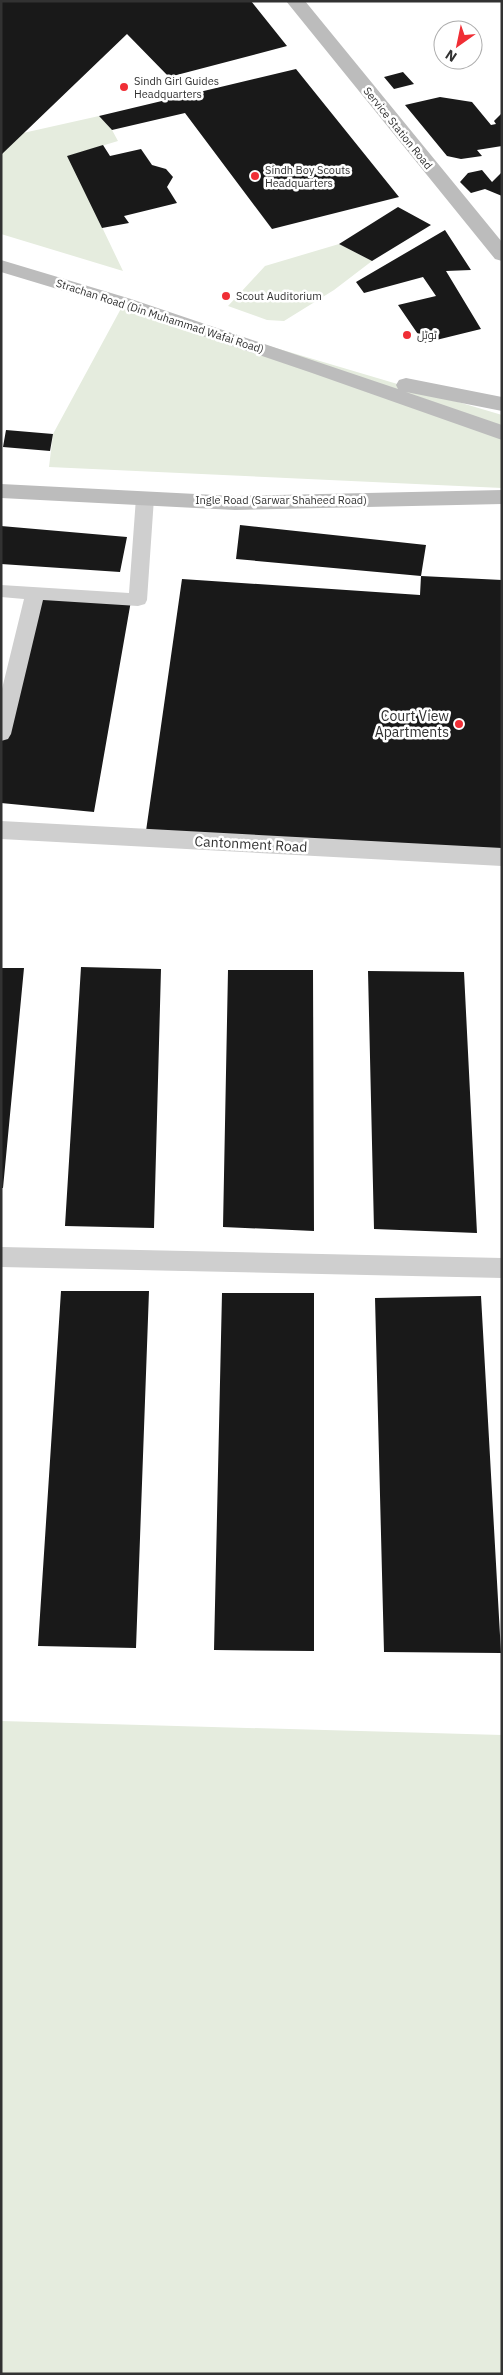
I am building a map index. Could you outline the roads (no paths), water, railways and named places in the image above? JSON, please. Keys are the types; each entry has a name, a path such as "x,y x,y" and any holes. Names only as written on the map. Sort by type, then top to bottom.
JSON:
{"main road":[{"name":"Service Station Road","path":"294,1 502,255"},
{"name":"Strachan Road (Din Muhammad Wafai Road)","path":"1,266 124,303 319,368 502,433"},
{"name":"Strachan Road (Din Muhammad Wafai Road)","path":"319,368 502,404"},
{"name":"Ingle Road (Sarwar Shaheed Road)","path":"1,491 235,503 502,497"}],"street":[{"name":"Cantonment Road","path":"1,830 502,857"}],"lane":[{"path":"1,591 138,600 145,498"},
{"path":"1,734 35,594"},
{"path":"1,1257 502,1268"}],"place":[{"name":"Sindh Girl Guides Headquarters","path":"124,87"},
{"name":"Sindh Boy Scouts Headquarters","path":"255,176"},
{"name":"Scout Auditorium","path":"226,296"},
{"name":"ٹوٹل","path":"407,335"},
{"name":"Court View Apartments","path":"459,724"}]}
